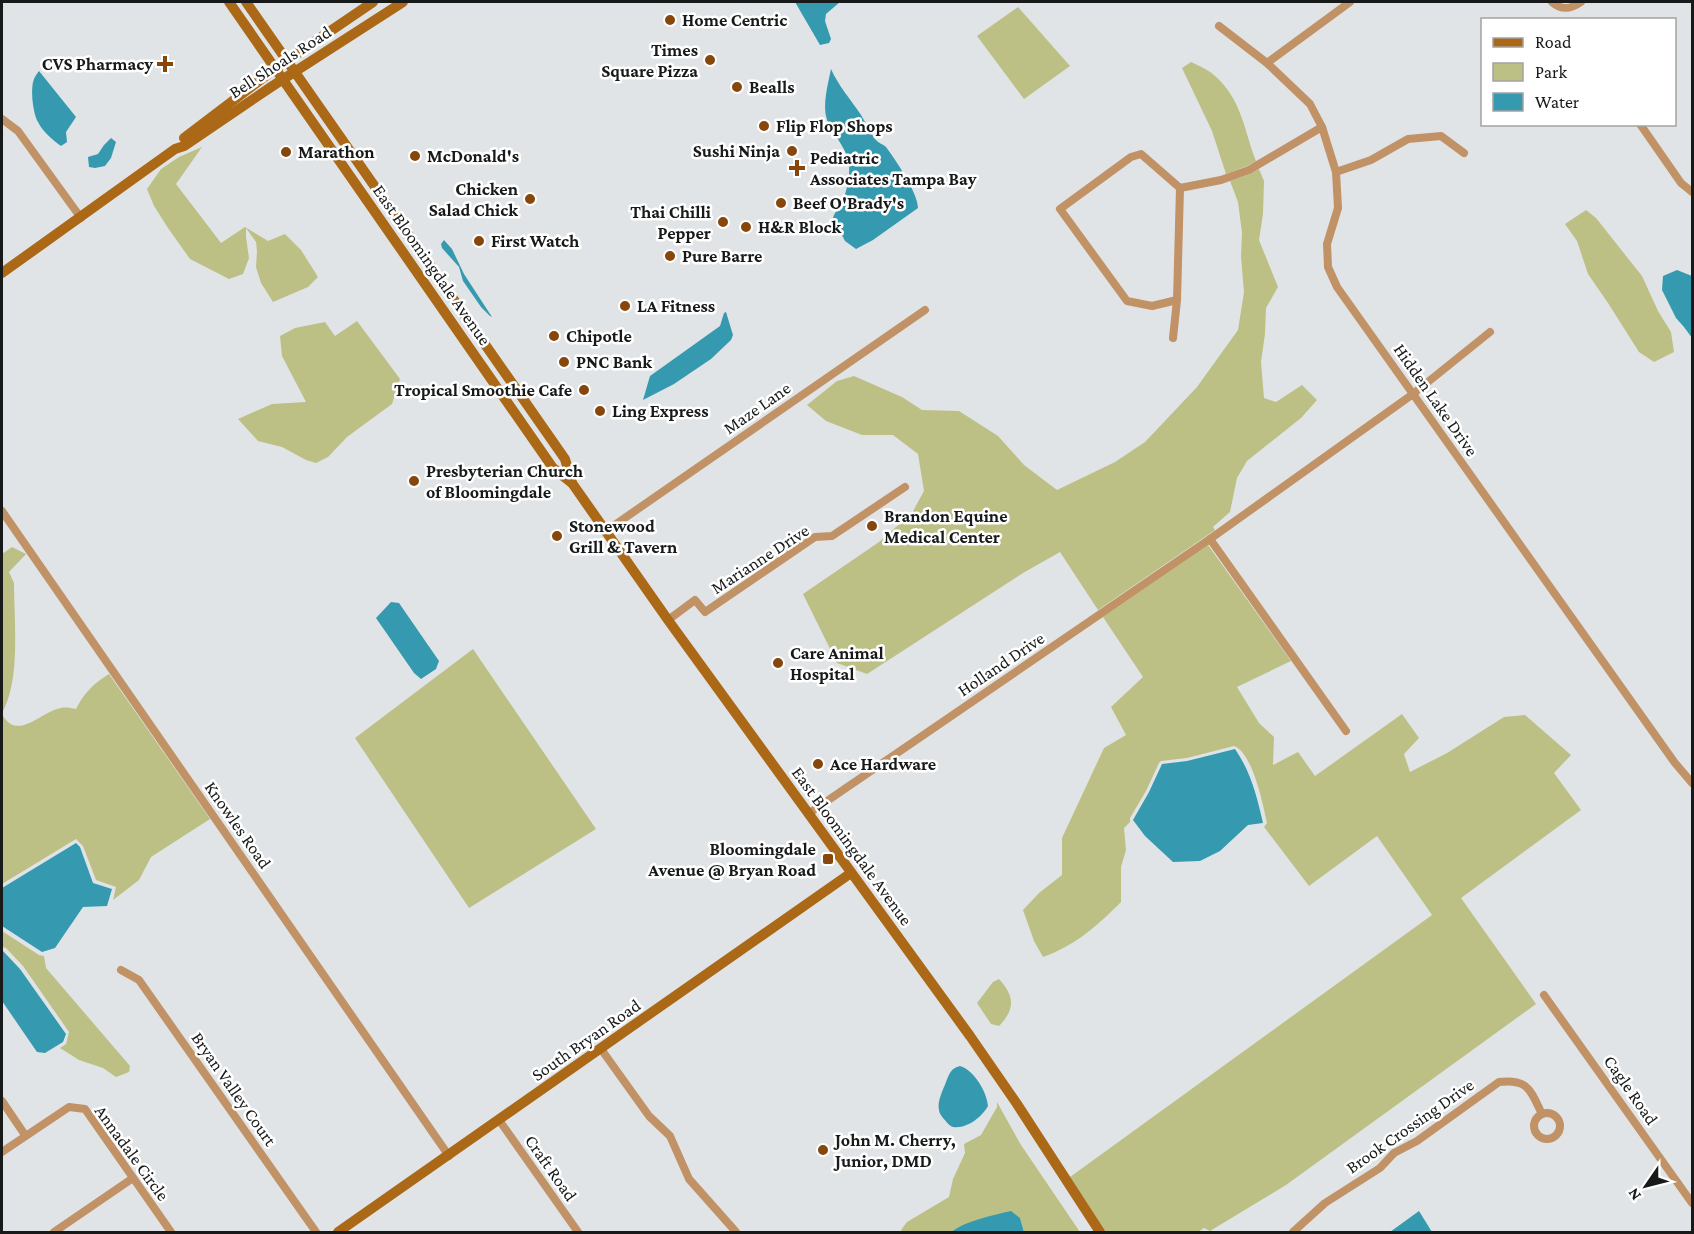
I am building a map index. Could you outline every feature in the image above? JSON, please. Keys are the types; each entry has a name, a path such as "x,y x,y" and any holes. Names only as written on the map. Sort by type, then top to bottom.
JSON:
{"main road":[{"name":"East Bloomingdale Avenue","path":"229,2 554,468 573,483"},
{"name":"East Bloomingdale Avenue","path":"246,2 565,459 573,483 606,531 970,1036 1100,1233"},
{"name":"Bell Shoals Road","path":"175,149 179,142 276,68 373,2"},
{"name":"Bell Shoals Road","path":"2,273 175,149 184,146 403,2"},
{"name":"South Bryan Road","path":"338,1233 852,873"}],"street":[{"path":"1267,63 1350,2"},
{"path":"1552,2 1564,8 1581,2"},
{"name":"Hidden Lake Drive","path":"1219,26 1267,63 1310,104 1322,127 1336,172 1338,208 1327,244 1328,267 1337,287 1669,754 1692,783"},
{"path":"2,119 18,131 81,218"},
{"path":"1641,126 1681,183 1692,192"},
{"path":"1180,188 1221,180 1249,170 1322,127"},
{"path":"1336,172 1371,160 1408,139 1441,136 1464,153"},
{"path":"1177,300 1152,306 1127,300 1060,208 1131,157 1140,154 1180,188"},
{"path":"1173,338 1177,300 1180,188"},
{"name":"Maze Lane","path":"606,531 925,310"},
{"name":"Holland Drive","path":"808,813 1210,539 1413,394 1490,332"},
{"name":"Marianne Drive","path":"668,620 695,600 705,612 815,537 832,536 905,487"},
{"name":"Knowles Road","path":"2,511 449,1156"},
{"path":"1210,539 1346,730"},
{"name":"Bryan Valley Court","path":"121,969 138,980 316,1233"},
{"name":"Cagle Road","path":"1544,995 1692,1203"},
{"path":"601,1049 650,1116 670,1136 689,1179 736,1233"},
{"name":"Brook Crossing Drive","path":"1293,1233 1325,1203 1380,1168 1394,1153 1417,1141 1499,1082 1514,1081 1527,1087 1542,1114"},
{"path":"2,1101 25,1135"},
{"name":"Annadale Circle","path":"2,1152 69,1107 84,1109 171,1233"},
{"name":"Craft Road","path":"499,1120 578,1233"},
{"path":"54,1233 133,1178"}],"green space":[{"path":"1018,7 1070,66 1024,99 977,36"},
{"path":"1191,62 1213,74 1231,95 1237,105 1256,161 1226,174 1212,131 1182,68"},
{"path":"202,147 176,184 221,243 245,227 268,241 285,234 301,250 318,277 308,287 273,302 261,283 256,267 256,242 246,228 249,258 243,274 229,279 190,259 154,206 147,189 161,169 179,157"},
{"path":"1259,169 1264,181 1259,240 1278,287 1266,308 1261,362 1264,398 1276,402 1302,385 1317,400 1301,418 1247,461 1237,478 1230,512 1213,527 1215,530 1098,610 1060,552 1023,573 867,674 837,663 803,594 879,542 912,513 924,491 918,454 893,435 862,435 826,421 807,405 837,381 854,376 902,397 922,410 959,411 998,436 1024,465 1057,490 1115,462 1145,442 1197,387 1238,330 1244,292 1241,257 1242,233 1238,202 1230,181"},
{"path":"1586,210 1596,218 1642,276 1658,311 1671,332 1674,352 1654,362 1639,352 1588,274 1577,241 1565,224"},
{"path":"357,321 400,379 392,404 347,437 328,457 316,463 282,447 258,441 238,419 272,404 306,402 282,356 280,336 295,328 325,322 335,336"},
{"path":"1208,545 1291,661 1237,687 1259,723 1274,737 1273,765 1298,752 1315,776 1402,714 1419,738 1404,754 1410,772 1447,753 1504,717 1525,715 1571,755 1554,773 1581,810 1461,898 1536,1004 1286,1185 1210,1231 1204,1228 1198,1232 1106,1232 1070,1177 1432,915 1377,836 1309,886 1264,827 1267,823 1252,769 1247,758 1234,746 1159,763 1130,822 1124,828 1126,850 1121,867 1121,902 1085,934 1066,947 1043,957 1034,941 1023,910 1039,893 1062,875 1062,838 1104,748 1126,735 1111,707 1143,677 1103,617"},
{"path":"12,547 26,554 9,572 14,583 15,650 12,684 2,713 2,554"},
{"path":"473,649 596,829 469,908 355,738"},
{"path":"109,674 210,819 151,857 139,880 113,900 116,887 96,880 83,846 76,839 2,884 2,714 8,722 15,726 30,723 54,710 76,709 90,689"},
{"path":"2,931 44,956 46,968 130,1066 129,1072 116,1077 103,1068 79,1060 60,1048 66,1044 69,1032 23,966 6,948 2,947"},
{"path":"999,979 1008,992 1011,1003 1008,1014 999,1026 991,1024 977,1003 993,982"},
{"path":"997,1102 1021,1145 1080,1232 1024,1232 1020,1218 959,1227 951,1232 902,1232 907,1222 949,1197 953,1179 965,1153 964,1144 981,1135 997,1107"}],"water":[{"path":"795,2 840,2 826,14 825,21 831,39 829,43 820,45"},
{"path":"831,69 875,139 886,147 900,168 910,185 918,208 873,240 856,249 845,241 833,218 845,193 849,170 846,153 827,120 826,94"},
{"path":"39,71 76,117 66,132 67,142 61,146 43,129 35,113 32,88 34,78"},
{"path":"111,138 116,142 111,158 105,166 89,167 88,157 98,154"},
{"path":"444,240 452,249 464,274 492,317 481,307 463,281 459,267 442,248 441,244"},
{"path":"1677,270 1692,276 1692,338 1676,318 1662,290 1663,276"},
{"path":"726,312 733,335 731,340 711,359 674,384 643,400 650,376 720,326"},
{"path":"391,602 399,603 439,661 436,669 421,679 414,673 376,618"},
{"path":"1235,749 1256,794 1263,823 1248,825 1220,851 1200,861 1173,862 1145,836 1133,820 1162,764 1187,761"},
{"path":"76,843 80,847 93,883 112,889 107,906 83,907 55,948 42,952 2,926 2,888"},
{"path":"3,951 20,969 66,1034 63,1042 45,1053 37,1052 2,1001"},
{"path":"960,1066 970,1072 979,1082 988,1106 973,1121 964,1126 953,1127 940,1114 939,1103 949,1074 954,1068"},
{"path":"1011,1211 1020,1218 1024,1232 951,1232 972,1221"},
{"path":"1419,1211 1432,1232 1390,1232"}],"place":[{"name":"Home Centric","path":"670,20"},
{"name":"Times Square Pizza","path":"710,60"},
{"name":"CVS Pharmacy","path":"165,64"},
{"name":"Bealls","path":"737,87"},
{"name":"Flip Flop Shops","path":"764,126"},
{"name":"Sushi Ninja","path":"792,151"},
{"name":"Marathon","path":"286,152"},
{"name":"McDonald's","path":"415,156"},
{"name":"Pediatric Associates Tampa Bay","path":"797,168"},
{"name":"Chicken Salad Chick","path":"530,199"},
{"name":"Beef O'Brady's","path":"781,203"},
{"name":"Thai Chilli Pepper","path":"723,222"},
{"name":"H&R Block","path":"746,227"},
{"name":"First Watch","path":"479,241"},
{"name":"Pure Barre","path":"670,256"},
{"name":"LA Fitness","path":"625,306"},
{"name":"Chipotle","path":"554,336"},
{"name":"PNC Bank","path":"564,362"},
{"name":"Tropical Smoothie Cafe","path":"584,390"},
{"name":"Ling Express","path":"600,411"},
{"name":"Presbyterian Church of Bloomingdale","path":"414,481"},
{"name":"Brandon Equine Medical Center","path":"872,526"},
{"name":"Stonewood Grill & Tavern","path":"557,536"},
{"name":"Care Animal Hospital","path":"778,663"},
{"name":"Ace Hardware","path":"818,764"},
{"name":"Bloomingdale Avenue @ Bryan Road","path":"828,859"},
{"name":"John M. Cherry, Junior, DMD","path":"823,1150"}]}
